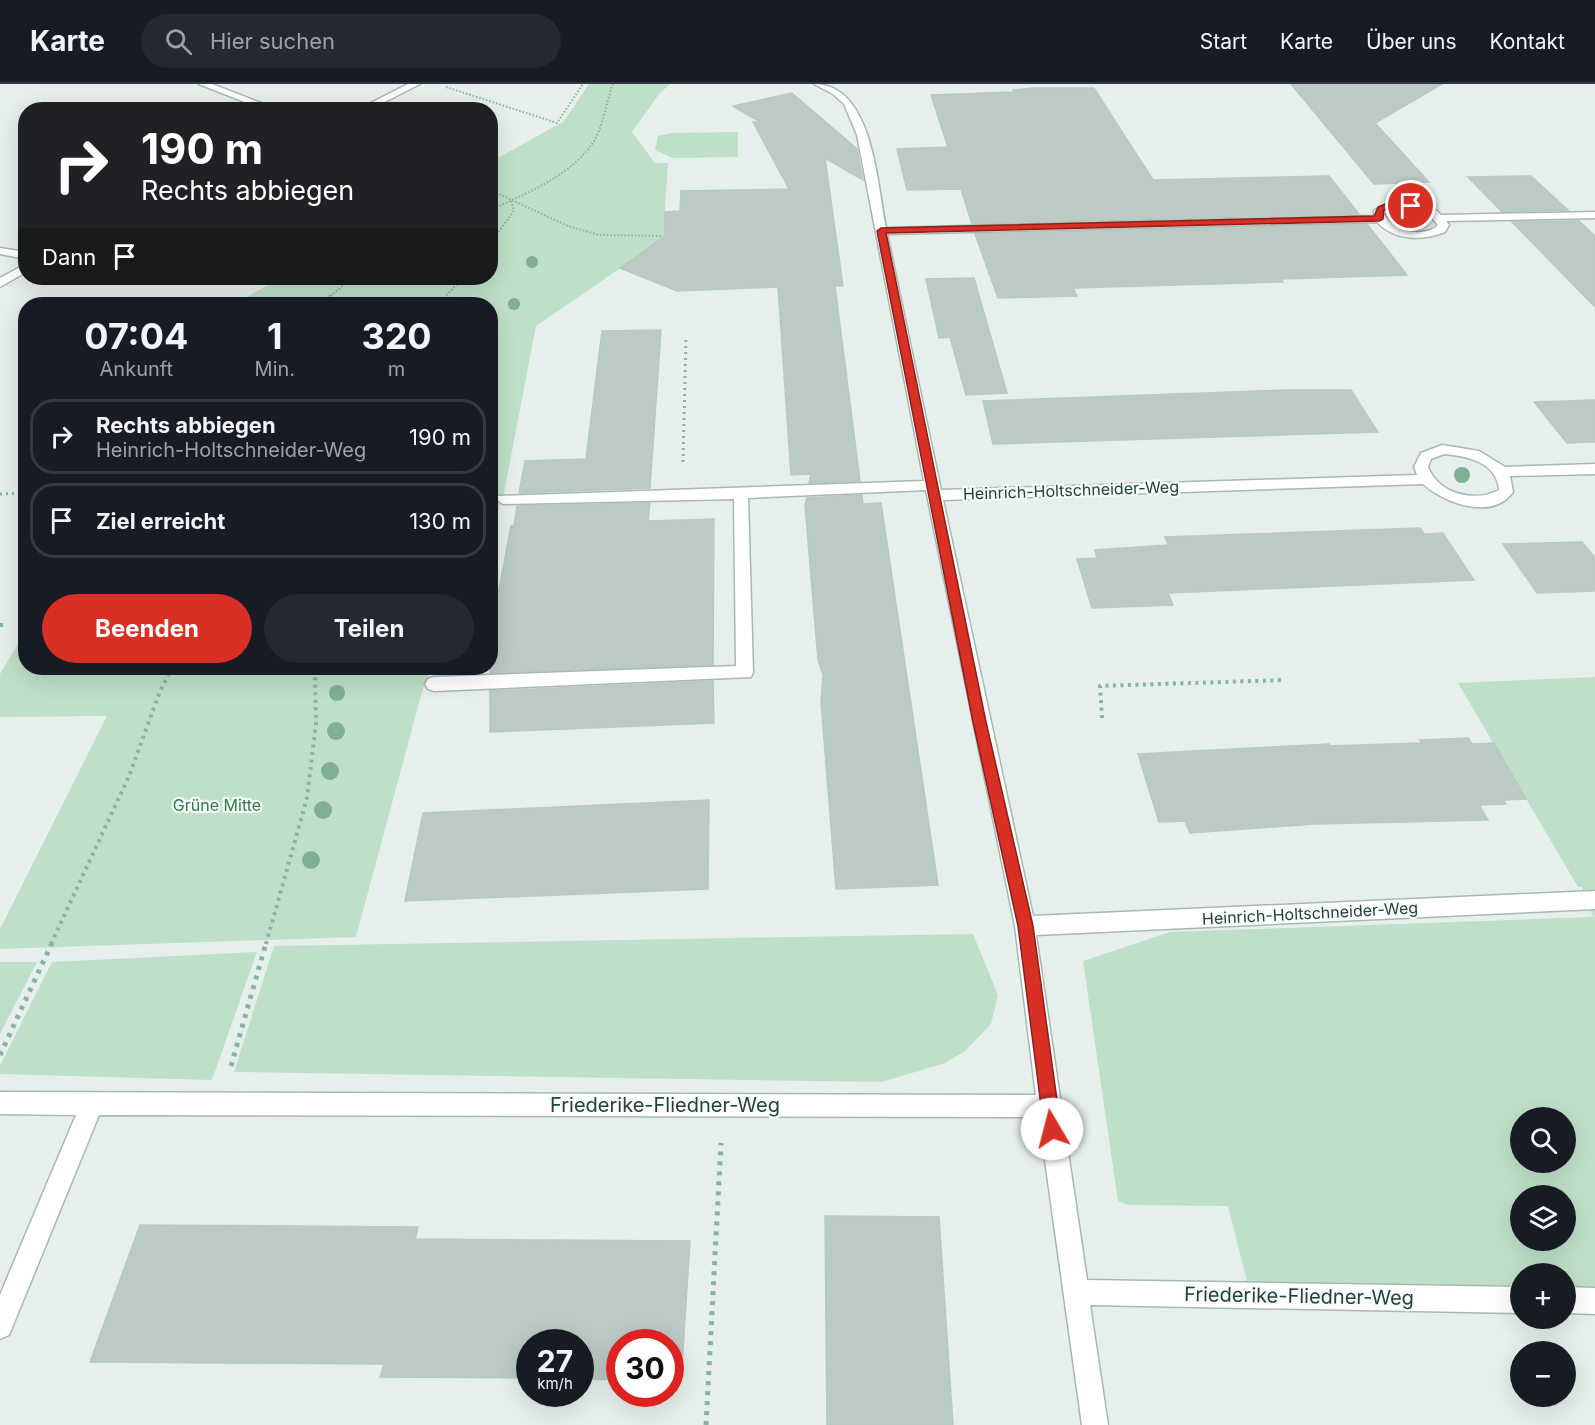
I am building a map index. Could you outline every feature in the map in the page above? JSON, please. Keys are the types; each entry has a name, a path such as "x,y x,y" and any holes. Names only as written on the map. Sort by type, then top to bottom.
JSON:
{"street":[{"path":"204,84 219,86 256,102"},
{"path":"378,102 415,84"},
{"path":"830,85 847,100 856,114 932,490 1025,926 1095,1425"},
{"path":"881,231 1379,219 1396,230 1422,236 1441,230 1444,225 1440,219 1423,208 1399,204 1381,208 1378,213 1379,219"},
{"path":"1440,219 1595,215"},
{"path":"0,251 18,254"},
{"path":"0,283 18,272"},
{"path":"1442,449 1475,454 1502,472 1507,482 1506,492 1499,499 1486,502 1452,497 1425,479 1420,468 1422,459 1429,452 1442,449"},
{"path":"1502,472 1595,469"},
{"name":"Heinrich-Holtschneider-Weg","path":"503,499 1425,479"},
{"path":"434,684 746,672 741,494"},
{"name":"Heinrich-Holtschneider-Weg","path":"1025,926 1595,900"},
{"name":"Friederike-Fliedner-Weg","path":"0,1102 1049,1106"},
{"path":"0,1326 92,1104"},
{"name":"Friederike-Fliedner-Weg","path":"1077,1292 1510,1299"},
{"path":"1576,1300 1595,1301"}],"path":[{"path":"437,84 492,102"},
{"path":"498,104 557,123 583,84"},
{"path":"498,206 554,175 586,152 605,116 613,84"},
{"path":"498,194 528,210 568,226 599,235 663,236"},
{"path":"498,232 513,211 511,200"},
{"path":"329,297 343,285"},
{"path":"445,297 456,285"},
{"path":"683,496 686,337"},
{"path":"0,494 18,493"},
{"path":"0,1055 129,776 168,675"},
{"path":"220,1102 307,798 316,724 315,675"},
{"path":"1102,718 1100,686 1284,680"},
{"path":"706,1425 723,1106"}],"green space":[{"path":"589,84 670,84 659,94 632,132 655,163 668,163 663,239 536,326 503,498 498,510 498,297 246,297 269,285 498,285 498,158 564,121"},
{"path":"738,132 738,157 672,158 655,150 658,136 671,133"},
{"name":"Grüne Mitte","path":"18,644 18,675 429,675 423,688 356,937 0,949 0,929 107,716 0,717 0,674"},
{"path":"1595,677 1595,1287 1576,1286 1576,1263 1510,1263 1510,1285 1248,1285 1228,1206 1129,1205 1118,1201 1083,961 1170,932 1593,917 1582,887 1578,887 1458,683"},
{"path":"973,934 998,995 991,1024 965,1051 945,1063 882,1082 234,1072 274,946"},
{"path":"257,952 212,1080 0,1074 0,1066 52,962"},
{"path":"0,962 37,962 0,1034"}],"building":[{"path":"1291,84 1442,84 1375,123 1429,182 1374,184"},
{"path":"1094,88 1153,180 1329,176 1359,214 972,224 961,189 907,190 897,149 948,147 931,95 1014,92 1013,90"},
{"path":"792,93 857,149 863,180 825,158 843,286 835,286 860,481 809,483 811,474 791,475 778,287 677,291 620,268 664,237 665,212 680,211 681,191 789,189 753,122 760,122 733,106"},
{"path":"1531,176 1568,210 1502,212 1468,177"},
{"path":"1579,221 1595,236 1595,307 1512,222"},
{"path":"1367,224 1407,275 1281,279 1283,282 1073,288 1077,296 998,298 975,234"},
{"path":"974,278 1007,393 966,395 950,337 939,338 926,279"},
{"path":"661,330 650,488 519,493 525,461 586,459 602,331"},
{"path":"1286,390 1351,390 1378,432 993,444 983,401"},
{"path":"1595,400 1595,442 1567,443 1534,402"},
{"path":"862,495 863,504 881,503 938,885 836,889 821,702 823,675 818,660 805,505 807,498"},
{"path":"650,503 648,521 714,519 713,665 498,673 498,595 517,506"},
{"path":"1420,528 1424,534 1443,533 1474,580 1168,593 1173,605 1092,608 1077,559 1097,558 1095,550 1168,545 1165,537"},
{"path":"1582,542 1595,558 1595,591 1537,593 1503,544"},
{"path":"713,681 714,723 490,732 490,691"},
{"path":"1468,738 1472,744 1494,743 1526,799 1504,800 1506,804 1479,805 1488,820 1314,824 1190,833 1185,821 1159,822 1138,754 1329,744 1329,746 1421,743 1420,740"},
{"path":"709,800 708,889 405,901 423,813"},
{"path":"825,1216 939,1217 953,1425 827,1425"},
{"path":"140,1225 418,1227 415,1239 690,1241 684,1334 684,1329 606,1329 606,1380 594,1379 594,1329 516,1329 516,1378 380,1377 384,1364 90,1362"}],"route":[{"path":"1052,1129 1025,926 980,722 881,231 1379,219 1378,213 1381,208 1399,204 1411,206"}]}
